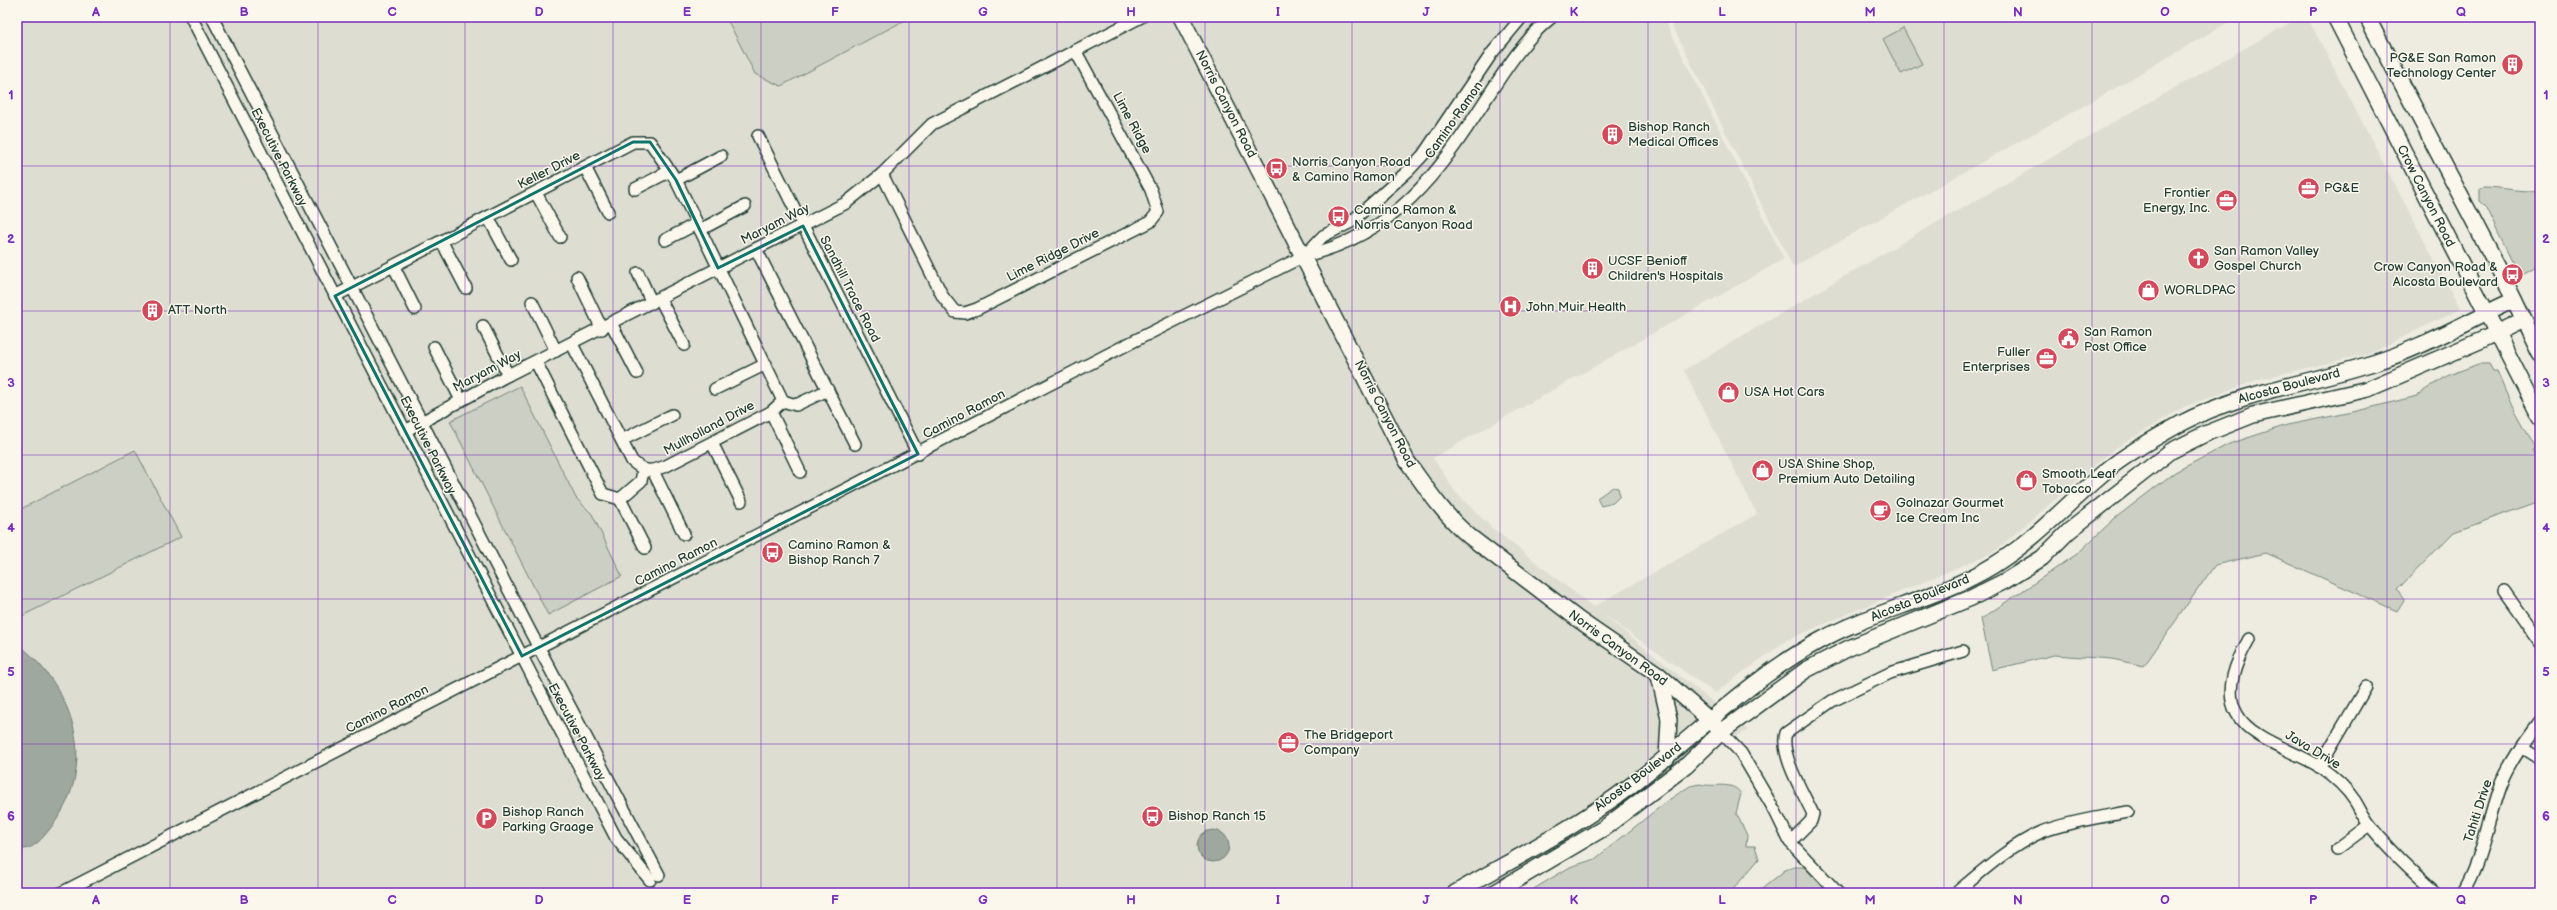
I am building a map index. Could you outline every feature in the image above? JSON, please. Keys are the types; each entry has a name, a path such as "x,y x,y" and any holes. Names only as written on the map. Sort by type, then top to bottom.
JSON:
{"main road":[{"name":"Norris Canyon Road","path":"1181,17 1304,256 1407,462 1455,524 1572,615 1659,675 1710,718 1721,732"},
{"name":"Crow Canyon Road","path":"2335,17 2471,285 2488,312 2540,417"},
{"path":"2367,17 2540,353"},
{"name":"Alcosta Boulevard","path":"1455,893 1573,824 1624,790 1667,758 1710,718 1772,670 1819,641 1873,617 1957,586 1994,565 2042,532 2104,473 2140,446 2209,410 2258,392 2318,379 2376,363 2430,341 2514,300"},
{"name":"Alcosta Boulevard","path":"1494,893 1604,828 1686,766 1721,732 1806,670 1849,648 1971,598 2005,581 2042,558 2070,531 2138,475 2171,452 2203,435 2253,415 2368,389 2523,320"},
{"path":"1659,675 1669,719 1667,758"}],"street":[{"name":"Executive Parkway","path":"191,17 616,838 655,878 538,647 212,17"},
{"name":"Maryam Way","path":"405,431 508,375 572,344 846,203 882,174 932,124 1141,17"},
{"name":"Camino Ramon","path":"1304,256 1323,236 1350,222 1408,172 1423,155 1492,53 1522,17"},
{"name":"Camino Ramon","path":"61,893 538,647 918,454 1132,342 1304,256 1333,250 1373,229 1409,201 1427,183 1518,53 1552,17"},
{"name":"Lime Ridge","path":"1075,50 1133,154 1151,190 1158,212"},
{"name":"Sandhill Trace Road","path":"758,136 918,454"},
{"name":"Keller Drive","path":"335,296 394,267 633,142 643,140 650,142 655,147 673,175 718,268"},
{"path":"635,189 721,156"},
{"path":"585,168 608,212"},
{"name":"Lime Ridge Drive","path":"882,174 943,297 954,312 965,313 977,309 1036,281 1150,222 1158,212"},
{"path":"536,193 560,237"},
{"path":"665,240 745,206"},
{"path":"488,217 511,260"},
{"path":"442,242 466,288"},
{"path":"756,250 855,444"},
{"path":"394,267 415,308"},
{"path":"718,268 783,401 796,406 828,390"},
{"path":"638,273 684,345"},
{"path":"576,277 637,373"},
{"path":"532,302 556,351"},
{"path":"348,320 365,312"},
{"path":"483,326 508,375"},
{"path":"572,344 632,461 648,471 684,534"},
{"path":"434,347 462,400"},
{"path":"536,362 597,484 603,494 620,499 645,548"},
{"path":"715,389 766,364"},
{"name":"Mullholland Drive","path":"648,471 712,442 771,412 783,401"},
{"path":"771,412 800,472"},
{"path":"622,440 672,415"},
{"path":"712,442 740,501"},
{"path":"620,499 640,481 648,471"},
{"path":"2504,591 2540,642"},
{"name":"Java Drive","path":"2249,639 2237,661 2231,688 2236,713 2248,728 2319,767 2340,783 2354,799 2370,825 2406,866 2437,893"},
{"path":"1790,842 1811,821 1814,814 1794,774 1784,741 1786,732 1832,701 1890,673 1963,651"},
{"path":"2319,767 2366,687"},
{"name":"Tahiti Drive","path":"2462,893 2473,872 2500,785 2521,747 2540,721"},
{"path":"1721,732 1742,753 1775,810 1790,842 1838,893"},
{"path":"2521,747 2540,759"},
{"path":"1956,893 1985,869 2044,831 2088,819 2128,812"},
{"path":"2337,849 2370,825"}],"highlighted area":[{"path":"633,142 650,142 676,180 718,268 803,226 918,454 522,656 335,296"}],"shaded area":[{"path":"17,17 1663,17 1784,259 1433,458 1456,493 1491,527 1593,607 1757,514 1684,370 1927,228 2300,17 2307,17 2460,309 2371,353 2260,379 2184,407 2114,449 1994,552 1787,640 1715,693 1601,613 1748,730 1471,893 17,893"},
{"path":"726,17 911,17 781,86 755,74"},
{"path":"1668,17 2237,17 2105,94 1793,267"},
{"path":"1903,28 1922,64 1901,74 1883,39"},
{"path":"2484,187 2526,191 2540,190 2540,264 2519,276 2486,208 2479,201 2479,189"},
{"path":"2478,364 2489,364 2493,371 2497,371 2515,412 2535,448 2532,450 2540,465 2540,501 2454,532 2397,590 2404,600 2397,611 2266,553 2215,565 2144,666 2112,659 2054,655 1992,670 1981,619 2077,554 2114,519 2175,472 2229,444 2287,425 2353,412 2417,396 2447,376"},
{"path":"520,386 576,498 592,514 622,576 548,615 450,421"},
{"path":"135,450 181,537 20,617 17,615 17,511"},
{"path":"1613,487 1618,488 1620,496 1613,503 1601,506 1597,498"},
{"path":"17,643 37,662 54,683 66,706 74,731 77,756 74,781 65,806 42,838 31,847 22,849 17,849"},
{"path":"1700,784 1723,785 1733,787 1738,790 1741,794 1736,813 1747,835 1746,846 1755,846 1759,859 1730,893 1527,893 1570,867 1595,859 1667,801 1690,786"},
{"path":"1210,830 1216,830 1226,837 1229,846 1228,852 1222,859 1216,862 1210,862 1200,855 1197,849 1197,843 1204,833"},
{"path":"1794,867 1804,867 1829,893 1757,893 1785,870"}],"place":[{"name":"PG&E San Ramon Technology Center","path":"2512,65"},
{"name":"Bishop Ranch Medical Offices","path":"1612,134"},
{"name":"Norris Canyon Road & Camino Ramon","path":"1277,169"},
{"name":"PG&E","path":"2309,188"},
{"name":"Frontier Energy, Inc.","path":"2226,200"},
{"name":"Camino Ramon & Norris Canyon Road","path":"1338,217"},
{"name":"San Ramon Valley Gospel Church","path":"2199,258"},
{"name":"UCSF Benioff Children's Hospitals","path":"1593,268"},
{"name":"Crow Canyon Road & Alcosta Boulevard","path":"2513,274"},
{"name":"WORLDPAC","path":"2148,290"},
{"name":"John Muir Health","path":"1511,307"},
{"name":"ATT North","path":"153,310"},
{"name":"San Ramon Post Office","path":"2068,339"},
{"name":"Fuller Enterprises","path":"2046,359"},
{"name":"USA Hot Cars","path":"1728,392"},
{"name":"USA Shine Shop, Premium Auto Detailing","path":"1763,471"},
{"name":"Smooth Leaf Tobacco","path":"2026,481"},
{"name":"Golnazar Gourmet Ice Cream Inc","path":"1881,510"},
{"name":"Camino Ramon & Bishop Ranch 7","path":"772,552"},
{"name":"The Bridgeport Company","path":"1289,742"},
{"name":"Bishop Ranch 15","path":"1153,816"},
{"name":"Bishop Ranch Parking Graage","path":"487,819"}]}
